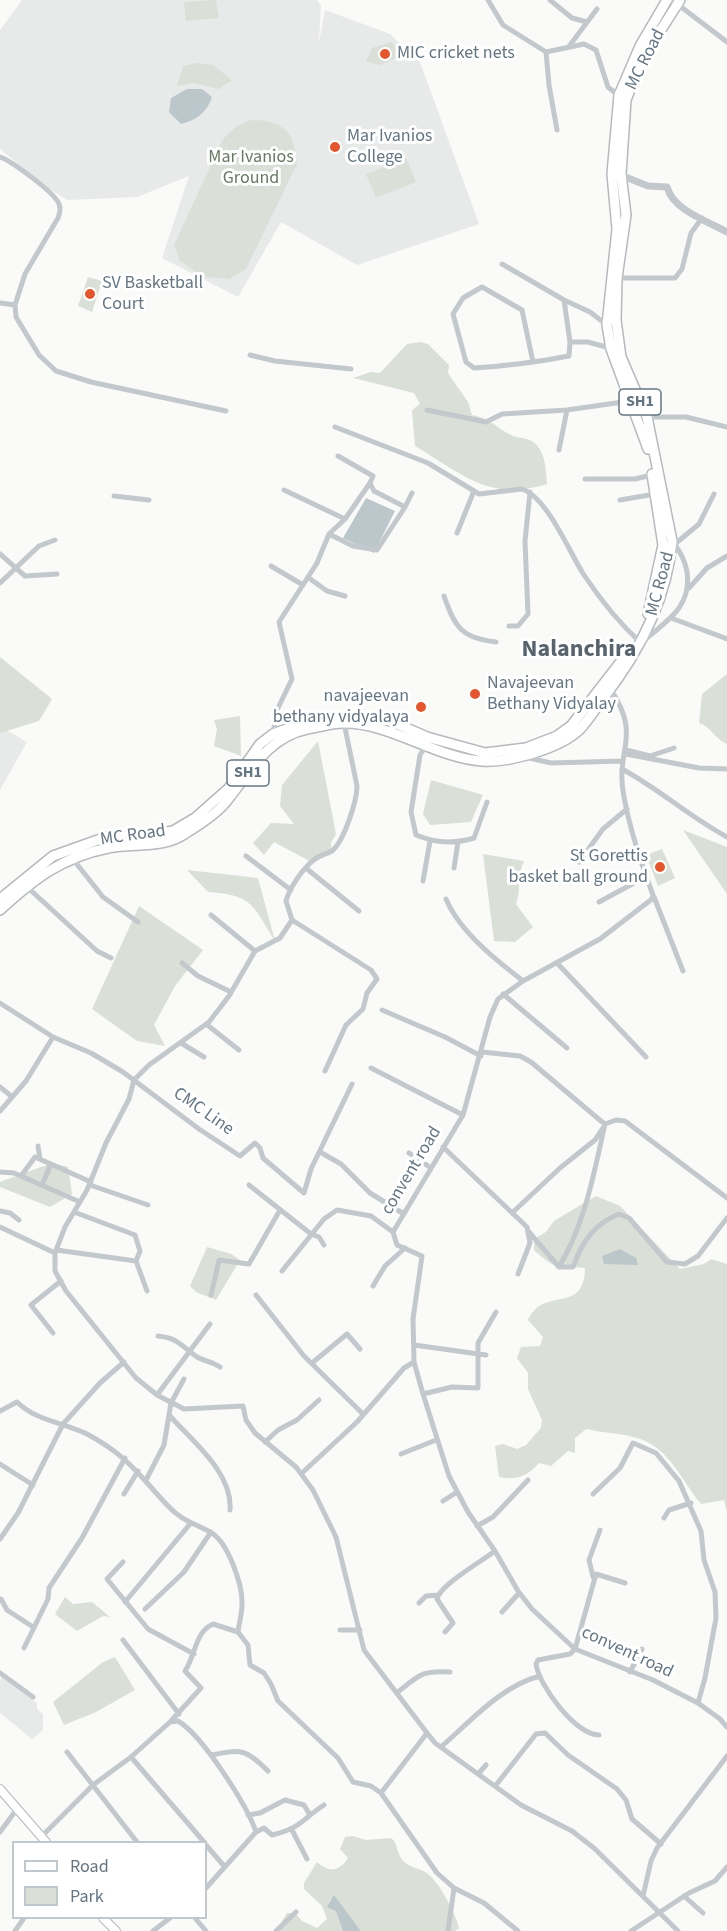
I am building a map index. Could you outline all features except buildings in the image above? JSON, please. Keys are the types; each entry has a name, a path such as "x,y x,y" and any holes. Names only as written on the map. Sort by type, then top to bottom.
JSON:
{"main road":[{"name":"MC Road","path":"639,641 651,604 663,545 646,443 611,349 610,321 617,229 616,174 622,97 640,46 674,1"},
{"name":"MC Road","path":"0,910 27,886 62,861 109,847 160,846 185,835 224,805 267,748 304,730 344,723 384,731 425,747 483,761 539,752 579,730 639,641 661,596 673,543 647,417 621,357 610,321 626,215 616,174"},
{"name":"MC Road","path":"0,899 53,856 109,836 136,837 173,831 195,818 229,788 260,744 273,734 297,724 345,717 383,718 427,737 485,753 517,750 557,736 571,726 608,685"},
{"path":"0,1789 44,1839"},
{"path":"105,1919 116,1931"}],"street":[{"path":"488,0 503,25 546,52 570,45 584,44 596,50 608,87 622,97"},
{"path":"550,0 572,18 587,22"},
{"path":"674,1 727,42"},
{"path":"570,45 597,9"},
{"path":"546,52 557,130"},
{"path":"0,157 14,164 56,198 60,207 58,218 25,274 15,305 16,317 39,355 56,371 91,382 226,411"},
{"path":"616,174 648,186 667,188 670,198 727,232"},
{"path":"617,278 675,278 682,269 691,233 702,218"},
{"path":"502,264 564,300 610,321"},
{"path":"533,362 524,315 517,305 482,287 456,306 453,314 466,362 474,368 533,362 569,356 570,342 564,300"},
{"path":"0,303 15,305"},
{"path":"570,342 588,342 611,349"},
{"path":"250,355 275,361 351,369"},
{"path":"427,410 486,422 502,414 567,410 630,401"},
{"path":"559,450 567,410"},
{"path":"647,417 686,417 727,427"},
{"path":"335,427 428,463 474,492 489,495 522,489 530,492 549,516 584,575 612,613 639,641 670,618 684,601 689,588 707,568 727,556"},
{"path":"273,734 277,710 292,680 279,622 309,578 329,534 345,519 373,476 338,456"},
{"path":"585,479 635,479 652,475"},
{"path":"370,483 374,491 405,507"},
{"path":"284,490 345,519"},
{"path":"457,533 474,492"},
{"path":"509,626 518,626 528,614 525,541 530,492"},
{"path":"329,534 353,546 377,550 412,493"},
{"path":"620,500 655,494"},
{"path":"689,588 686,563 673,543 699,524 714,494"},
{"path":"114,496 149,500"},
{"path":"0,583 39,546 55,540"},
{"path":"0,554 25,576 57,574"},
{"path":"272,566 303,585"},
{"path":"309,578 327,591 345,596"},
{"path":"444,596 455,624 462,632 474,638 496,642"},
{"path":"670,618 727,639"},
{"path":"608,685 625,714 628,732 622,769 627,809 653,895 683,971"},
{"path":"325,1071 346,1025 363,1010 367,993 376,979 371,970 292,920 286,901 291,890 316,858 334,848 357,796 344,723"},
{"path":"425,747 420,754 411,812 416,835 430,841 458,842 474,838 487,802"},
{"path":"626,752 650,756 674,748"},
{"path":"626,752 699,768 727,769"},
{"path":"520,756 551,763 623,761"},
{"path":"622,769 647,782 669,800 727,837"},
{"path":"579,862 603,829 627,809"},
{"path":"423,881 430,841"},
{"path":"454,868 458,842"},
{"path":"246,856 291,890"},
{"path":"72,858 102,897 138,922"},
{"path":"307,870 359,911"},
{"path":"599,902 647,876"},
{"path":"27,886 97,951 111,958"},
{"path":"567,1047 503,994 600,939 650,902 653,895"},
{"path":"446,900 452,912 475,938 523,981"},
{"path":"211,915 255,951"},
{"path":"292,920 280,938 255,951 231,992 206,1024 149,1065 134,1080 129,1099 55,1252 55,1270 86,1318 136,1378 157,1395 184,1409 243,1406 246,1420 265,1442 302,1473 336,1537 367,1655 398,1692 427,1733 441,1747 521,1805 572,1831 678,1931"},
{"path":"182,963 198,976 231,992"},
{"path":"557,963 646,1057"},
{"name":"convent road","path":"503,994 494,1007 463,1115 393,1232 397,1245 418,1252 422,1256 423,1262 413,1319 414,1362 436,1440 457,1492 519,1593 532,1609 575,1649 698,1703 727,1727"},
{"name":"CMC Line","path":"0,1003 53,1036 91,1053 134,1080 199,1129 240,1156 255,1143 260,1148 263,1158 304,1192 352,1084"},
{"path":"381,1010 482,1054 520,1056 531,1062 605,1124"},
{"path":"206,1024 239,1050"},
{"path":"0,1111 26,1081 53,1036"},
{"path":"181,1043 204,1057"},
{"path":"371,1068 463,1115"},
{"path":"0,1087 11,1096"},
{"path":"512,1213 560,1168 595,1140 605,1124 616,1120 625,1121 727,1198"},
{"path":"559,1267 576,1233 605,1124"},
{"path":"38,1146 40,1159"},
{"path":"444,1147 512,1213 559,1267 573,1267 578,1251 593,1231 603,1220 619,1214 629,1218 667,1262 685,1264 698,1256 727,1218"},
{"path":"320,1152 340,1164 370,1193 404,1214"},
{"path":"410,1153 431,1168"},
{"path":"21,1176 35,1157 90,1183 147,1205"},
{"path":"42,1185 51,1164"},
{"path":"0,1172 21,1176 80,1202"},
{"path":"249,1185 311,1234 319,1237 324,1245"},
{"path":"210,1295 219,1260 249,1264 280,1210"},
{"path":"282,1271 311,1234 337,1210 371,1216 393,1232"},
{"path":"0,1211 10,1213 19,1220"},
{"path":"74,1212 135,1235 140,1251 136,1261 147,1291"},
{"path":"0,1227 55,1252 136,1261"},
{"path":"518,1274 530,1243 529,1232"},
{"path":"373,1286 385,1266 405,1248"},
{"path":"53,1333 31,1305 61,1281"},
{"path":"256,1295 312,1363 363,1414"},
{"path":"423,1394 452,1388 478,1388 476,1353 478,1343 496,1312"},
{"path":"157,1395 210,1324"},
{"path":"312,1363 347,1334 360,1349"},
{"path":"158,1336 169,1337 197,1357 220,1367"},
{"path":"414,1345 486,1355"},
{"path":"0,1539 33,1485 63,1424 100,1383 124,1362"},
{"path":"302,1473 363,1414 404,1368 414,1362"},
{"path":"146,1480 164,1445 171,1403 184,1379"},
{"path":"265,1442 278,1430 297,1420 319,1400"},
{"path":"0,1411 17,1402 31,1414 85,1433 125,1458 168,1506 190,1524 211,1532 224,1546 240,1585 242,1604 238,1632"},
{"path":"170,1416 220,1473 232,1494 230,1510"},
{"path":"401,1454 436,1440"},
{"path":"593,1494 620,1468 633,1443 656,1453 679,1480 691,1503 694,1520 701,1531 704,1560 716,1604 713,1638 698,1703"},
{"path":"24,1648 48,1599 49,1588 82,1538 125,1458"},
{"path":"0,1464 33,1485"},
{"path":"124,1494 138,1471"},
{"path":"477,1526 493,1517 528,1480"},
{"path":"443,1501 457,1492"},
{"path":"664,1518 669,1510 691,1503"},
{"path":"125,1602 190,1524"},
{"path":"599,1735 592,1735 584,1730 552,1699 536,1666 538,1660 570,1654 575,1649 594,1577 589,1560 600,1530"},
{"path":"145,1609 184,1572 211,1532"},
{"path":"445,1632 453,1623 437,1599 438,1595 446,1586 495,1551"},
{"path":"123,1562 107,1579 148,1629 194,1654"},
{"path":"594,1577 598,1574 624,1583"},
{"path":"502,1612 519,1593"},
{"path":"419,1603 426,1596 438,1595"},
{"path":"0,1599 7,1610 33,1627"},
{"path":"44,1839 93,1785 130,1757 179,1714 201,1688 185,1671 200,1635 205,1627 213,1624 238,1632 248,1645 250,1665 264,1673 278,1701 338,1758 353,1782 371,1786 381,1793 437,1874 454,1888 484,1903 518,1931"},
{"path":"340,1630 360,1629"},
{"path":"123,1640 179,1714"},
{"path":"630,1672 642,1649"},
{"path":"398,1692 421,1673 450,1672"},
{"path":"0,1673 33,1697"},
{"path":"441,1747 506,1691 526,1679 540,1676"},
{"path":"170,1722 184,1725 211,1755 256,1832"},
{"path":"381,1793 427,1733"},
{"path":"495,1785 536,1734 545,1733 568,1755 617,1789 626,1800 632,1819 661,1844"},
{"path":"211,1755 242,1750 257,1759 268,1771"},
{"path":"67,1752 136,1841"},
{"path":"643,1896 651,1861 661,1844 727,1756"},
{"path":"130,1757 202,1841"},
{"path":"479,1773 486,1765"},
{"path":"248,1815 260,1813 285,1800 304,1805 309,1815"},
{"path":"207,1887 256,1832 264,1828 272,1835 292,1830 324,1805"},
{"path":"0,1832 17,1809"},
{"path":"292,1830 307,1859"},
{"path":"207,1846 225,1867"},
{"path":"631,1931 684,1896 715,1881 727,1867"},
{"path":"448,1931 454,1888"},
{"path":"684,1896 703,1913"},
{"path":"276,1931 296,1912"},
{"path":"153,1931 168,1919"},
{"path":"197,1919 206,1931"}],"shaded area":[{"path":"22,0 317,0 321,6 319,42 325,10 390,34 420,62 479,224 357,265 281,222 238,297 162,258 189,176 137,197 67,200 43,185 0,149 0,30"},
{"path":"187,89 202,89 212,97 201,115 181,124 169,112 171,98"},
{"path":"366,498 395,511 374,553 343,538"},
{"path":"3,728 27,742 0,790 0,734"},
{"path":"620,1249 636,1258 638,1265 604,1264 602,1256"},
{"path":"2,1677 37,1703 37,1709 43,1714 43,1730 32,1739 0,1713 0,1680"},
{"path":"334,1895 360,1931 343,1931 336,1911 327,1907"}],"green space":[{"path":"216,0 219,18 186,21 184,2"},
{"name":"MIC cricket nets","path":"392,42 401,56 380,65 366,61 372,48"},
{"path":"197,63 213,65 232,80 219,89 194,83 177,86 183,66"},
{"name":"Mar Ivanios Ground","path":"251,120 272,122 285,130 293,144 297,164 246,269 229,279 204,277 180,261 174,245 223,139 237,126"},
{"path":"406,158 416,182 376,198 366,174"},
{"name":"SV Basketball Court","path":"88,277 102,281 92,312 78,306"},
{"path":"420,342 428,344 449,365 448,373 468,402 472,415 488,420 511,435 527,439 538,446 543,457 547,484 527,489 509,490 492,487 462,475 415,446 412,410 420,404 414,393 353,378 371,372 380,373 407,344"},
{"path":"0,657 52,699 39,721 0,733"},
{"path":"727,674 727,744 699,723 702,694"},
{"path":"240,716 241,756 214,746 217,729 214,720"},
{"path":"318,741 336,834 331,843 332,853 313,863 274,842 264,855 253,843 271,823 294,824 280,806 282,785"},
{"path":"431,780 483,795 471,822 430,825 423,814"},
{"path":"683,830 727,847 727,894"},
{"name":"St Gorettis basket ball ground","path":"662,849 675,878 658,886 646,855"},
{"path":"483,854 524,861 516,904 533,927 515,942 494,941"},
{"path":"187,870 258,878 275,941 251,905 235,896 208,892"},
{"path":"139,906 203,950 175,986 154,1025 165,1046 137,1041 92,1009"},
{"path":"52,1163 68,1167 72,1194 50,1207 0,1187 0,1182"},
{"path":"596,1196 620,1206 680,1269 704,1264 711,1259 727,1264 727,1512 724,1500 701,1504 673,1465 648,1442 631,1436 586,1429 575,1438 575,1453 568,1451 551,1466 539,1463 521,1476 499,1477 495,1446 503,1444 517,1449 526,1445 541,1428 542,1420 528,1389 528,1373 517,1358 521,1347 540,1346 543,1337 528,1320 535,1310 544,1304 571,1296 583,1283 585,1268 562,1267 553,1264 534,1250 534,1239 546,1232 554,1221"},
{"path":"207,1247 231,1254 240,1260 216,1300 196,1292 190,1286"},
{"path":"65,1597 73,1604 92,1602 110,1617 103,1616 77,1631 55,1614"},
{"path":"115,1657 135,1690 96,1712 64,1725 53,1702 103,1662"},
{"path":"353,1836 366,1840 391,1838 404,1861 409,1866 425,1872 441,1889 459,1928 455,1931 276,1931 287,1913 295,1913 302,1921 317,1928 327,1919 322,1906 304,1889 304,1883 317,1862 330,1869 341,1866 348,1858 340,1849 345,1837"}],"place":[{"name":"MIC cricket nets","path":"385,54"},
{"name":"Mar Ivanios College","path":"335,147"},
{"name":"SV Basketball Court","path":"90,294"},
{"name":"Navajeevan Bethany Vidyalay","path":"475,694"},
{"name":"navajeevan bethany vidyalaya","path":"421,707"},
{"name":"St Gorettis basket ball ground","path":"660,867"}],"district":[{"name":"Nalanchira","path":"579,651"}]}
